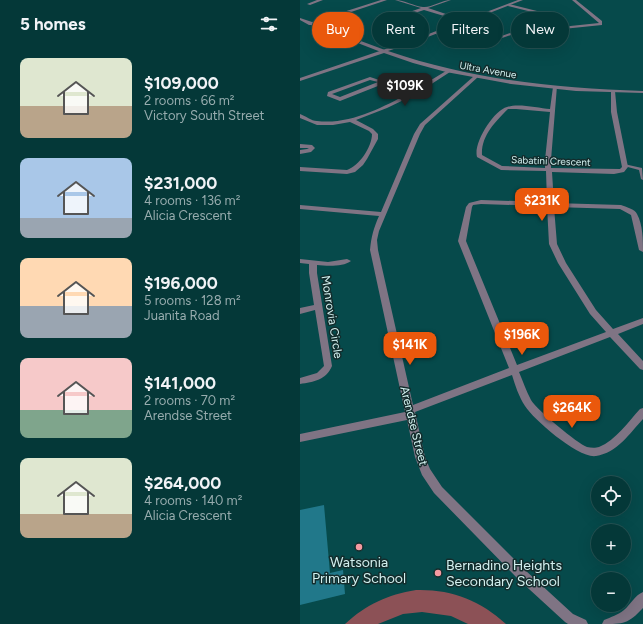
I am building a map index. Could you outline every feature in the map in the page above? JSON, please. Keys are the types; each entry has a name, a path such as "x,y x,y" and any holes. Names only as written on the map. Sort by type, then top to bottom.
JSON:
{"street":[{"path":"308,4 321,0"},
{"path":"310,24 385,0"},
{"path":"397,0 437,12"},
{"path":"413,12 449,0"},
{"path":"490,12 521,0"},
{"path":"434,32 477,45 513,34 601,24 601,22 574,0"},
{"path":"509,5 536,12"},
{"name":"Ultra Avenue","path":"300,20 383,51 448,72 514,83 643,93"},
{"path":"300,80 437,31"},
{"path":"300,116 311,122 320,124 351,120 414,93 448,72"},
{"name":"Arendse Street","path":"476,77 419,129 374,236 374,250 420,457 426,472 438,490 532,584 569,618 582,624"},
{"path":"384,82 340,99 329,95 330,93 368,78 373,78 384,82 414,93"},
{"path":"555,87 548,170 553,244 593,312 643,367"},
{"path":"613,91 614,112 624,165"},
{"name":"Sabatini Crescent","path":"553,111 516,107 507,108 484,134 479,152 483,159 501,168 617,172 624,170 624,165"},
{"path":"300,168 347,172 360,166 375,139 375,134 372,130 351,120"},
{"path":"300,146 310,146 312,148 309,151 300,152"},
{"path":"643,250 634,214 621,207 481,202 470,204 468,207 462,241 527,402 533,412 573,443 586,451 596,453 605,450 621,436 643,412"},
{"path":"300,207 383,214"},
{"name":"Monrovia Circle","path":"300,261 328,264 347,261"},
{"name":"Monrovia Circle","path":"300,381 319,376 326,372 328,366 313,273 313,262"},
{"path":"300,311 318,307"},
{"path":"300,438 410,412 514,370 643,321"},
{"path":"608,624 616,622 634,610 643,598"}],"lane":[{"path":"624,165 639,168 643,179"}],"shaded area":[{"path":"416,590 429,590 453,594 475,602 486,608 506,624 468,624 451,616 422,612 403,614 378,624 345,624 361,611 378,601"}],"building":[{"path":"324,505 330,573 343,570 345,594 300,605 300,510"}],"place":[{"name":"Watsonia Primary School","path":"359,547"},
{"name":"Bernadino Heights Secondary School","path":"438,573"}]}
